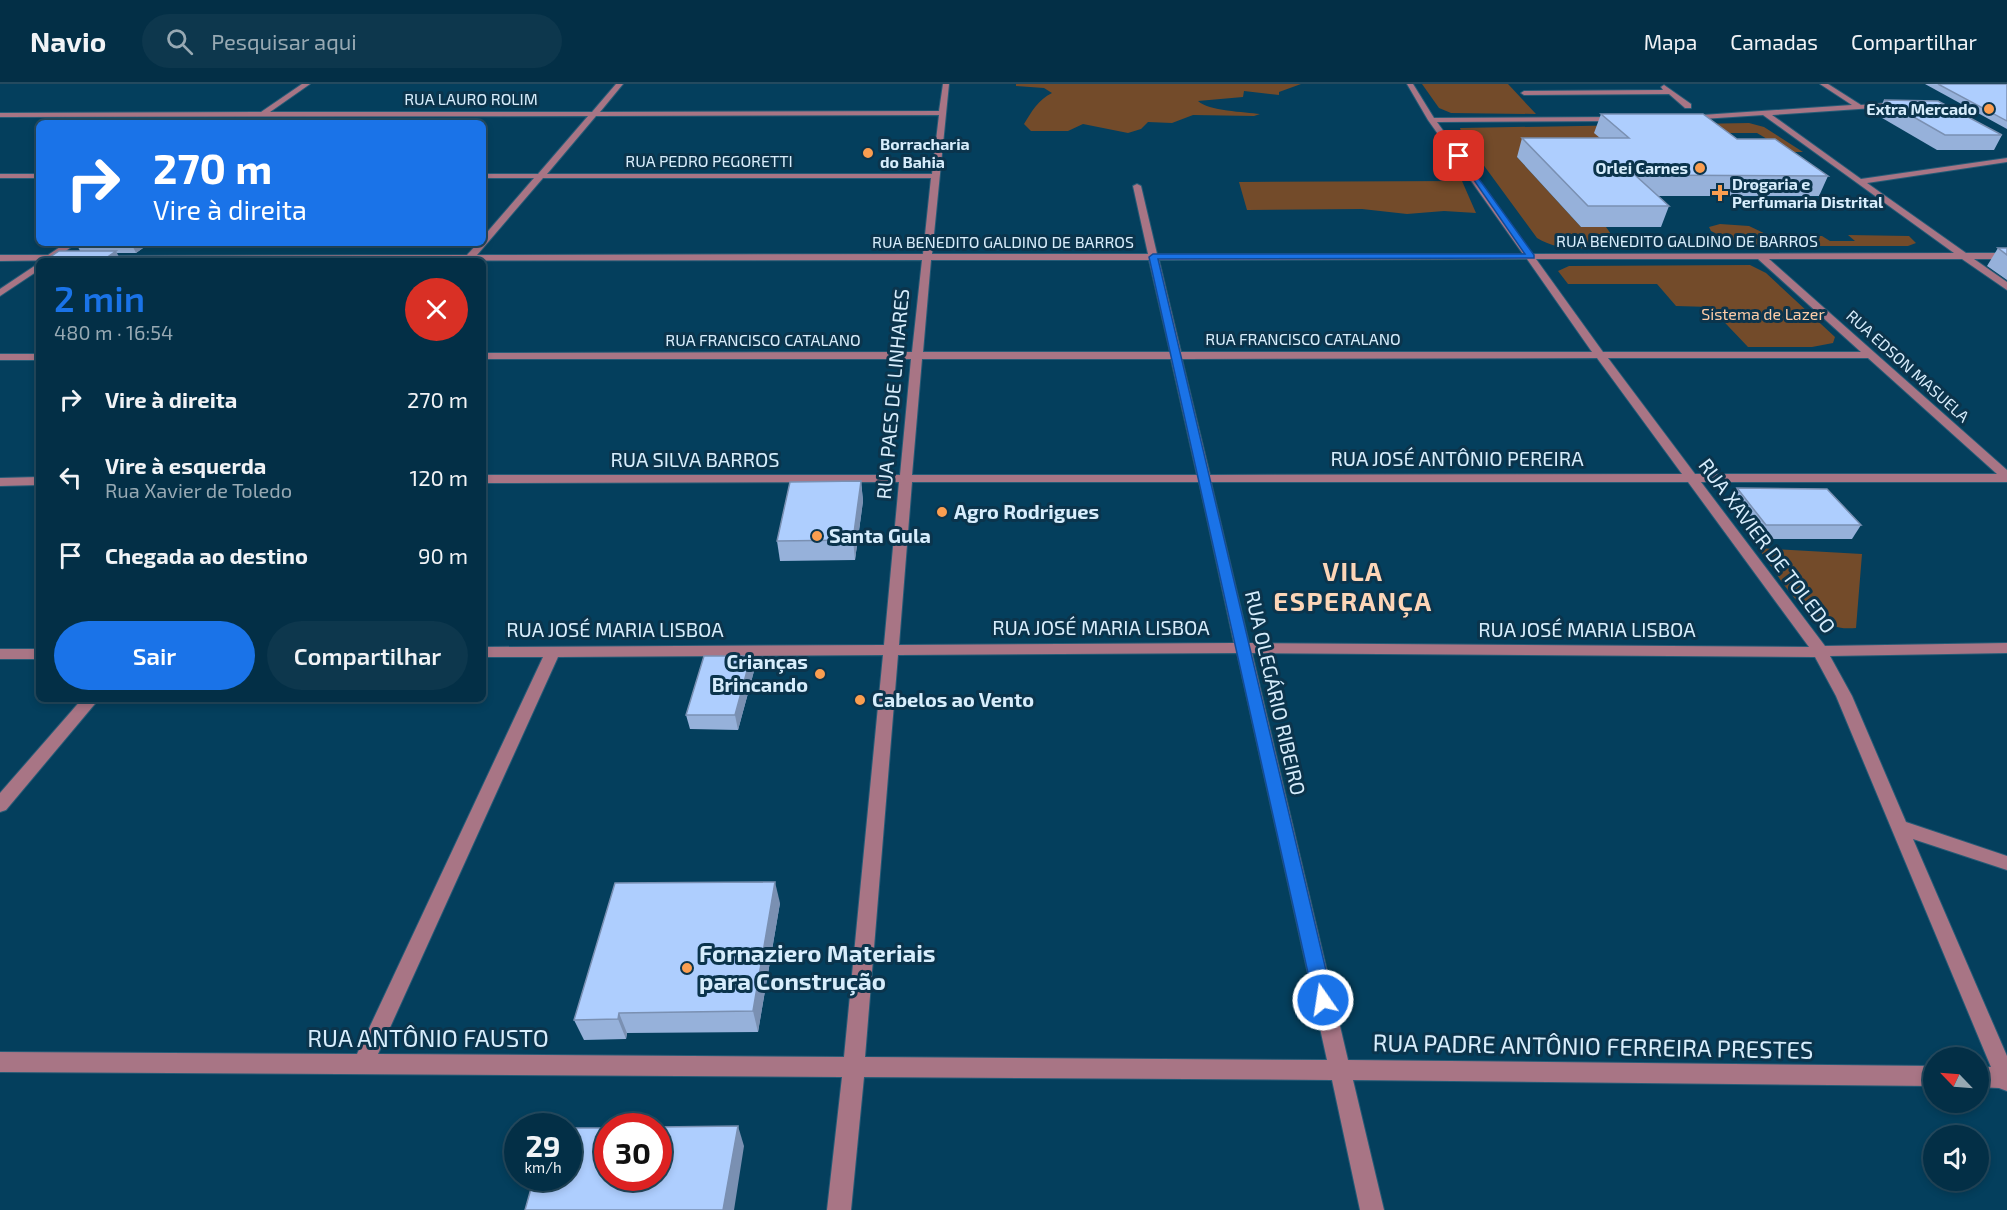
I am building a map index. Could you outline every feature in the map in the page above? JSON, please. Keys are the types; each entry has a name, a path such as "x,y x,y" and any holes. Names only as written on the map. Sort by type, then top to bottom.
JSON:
{"street":[{"path":"254,120 307,84"},
{"path":"486,240 620,84"},
{"name":"RUA PAES DE LINHARES","path":"839,1210 855,1068 890,651 927,257 946,84"},
{"name":"RUA XAVIER DE TOLEDO","path":"1410,84 1432,120 1600,355 1820,651 1844,696 2006,1079"},
{"path":"1660,84 1688,106"},
{"path":"1823,84 1858,106"},
{"path":"1524,93 1671,92"},
{"path":"1672,118 1766,114 1913,103"},
{"name":"RUA LAURO ROLIM","path":"0,115 942,113"},
{"path":"1766,114 2007,288"},
{"path":"1432,120 1624,119"},
{"path":"1861,181 1988,163 2007,163"},
{"path":"0,176 36,176"},
{"name":"RUA PEDRO PEGORETTI","path":"486,176 935,176"},
{"name":"RUA OLEGÁRIO RIBEIRO","path":"1137,186 1372,1210"},
{"path":"50,258 68,246"},
{"path":"470,258 480,246"},
{"name":"RUA EDSON MASUELA","path":"1760,256 2007,477"},
{"name":"RUA BENEDITO GALDINO DE BARROS","path":"486,259 2007,256"},
{"name":"RUA BENEDITO GALDINO DE BARROS","path":"0,258 36,259"},
{"path":"0,293 36,268"},
{"name":"RUA FRANCISCO CATALANO","path":"486,356 1870,355"},
{"path":"0,357 36,357"},
{"name":"RUA JOSÉ ANTÔNIO PEREIRA","path":"906,479 2007,477"},
{"name":"RUA SILVA BARROS","path":"486,480 906,479"},
{"path":"0,482 36,481"},
{"name":"RUA JOSÉ MARIA LISBOA","path":"486,652 1243,648 1820,651 2007,648"},
{"path":"363,1064 553,652"},
{"path":"0,654 36,654"},
{"path":"0,805 88,702"},
{"path":"1900,826 2007,863"},
{"name":"RUA ANTÔNIO FAUSTO","path":"0,1062 855,1068"},
{"name":"RUA PADRE ANTÔNIO FERREIRA PRESTES","path":"855,1068 1923,1076"},
{"path":"1989,1078 2006,1079"}],"green space":[{"path":"1016,84 1301,84 1279,92 1279,95 1244,91 1243,97 1198,101 1218,109 1260,114 1254,116 1193,115 1172,123 1148,122 1141,129 1128,133 1083,124 1068,131 1031,131 1024,124 1039,102 1052,93 1044,88 1016,86"},
{"path":"1422,84 1508,84 1536,114 1451,113 1439,108"},
{"path":"1749,123 1764,127 1803,152 1789,152 1757,133 1595,133 1622,157 1517,157 1581,227 1606,227 1620,247 1588,248 1556,246 1537,238 1463,137 1460,128"},
{"path":"1462,181 1476,213 1444,211 1407,214 1362,209 1247,210 1239,182"},
{"path":"1720,224 1749,226 1768,235 1822,236 1830,241 1855,241 1848,235 1909,236 1916,243 1908,246 1741,246 1711,231 1709,227"},
{"name":"Sistema de Lazer","path":"1750,265 1766,273 1835,337 1833,343 1812,347 1748,347 1710,307 1676,306 1657,284 1568,284 1558,271 1569,266"},
{"path":"1758,548 1862,554 1856,628 1839,627 1810,614 1787,589"}],"building":[{"name":"Extra Mercado","path":"1938,84 2007,84 2007,121"},
{"path":"1884,100 1938,101 2002,135 1945,135"},
{"path":"1601,114 1703,114 1737,139 1775,139 1828,176 1635,175 1669,206 1588,206 1522,138 1629,138"},
{"path":"1998,248 2007,248 2007,255"},
{"path":"59,251 116,251 106,258 48,258"},
{"path":"861,481 853,540 777,541 790,482"},
{"path":"1737,488 1827,489 1861,525 1766,525"},
{"path":"704,656 751,656 735,715 686,715"},
{"name":"Fornaziero Materiais para Construção","path":"775,882 753,1011 619,1013 618,1019 574,1020 615,883"},
{"path":"738,1126 723,1210 525,1210 530,1191 582,1191 582,1128 594,1128 594,1191 672,1191 672,1127"}],"place":[{"name":"Extra Mercado","path":"1989,109"},
{"name":"Borracharia do Bahia","path":"868,153"},
{"name":"Orlei Carnes","path":"1700,168"},
{"name":"Drogaria e Perfumaria Distrital","path":"1720,193"},
{"name":"Agro Rodrigues","path":"942,512"},
{"name":"Santa Gula","path":"817,536"},
{"name":"Crianças Brincando","path":"820,674"},
{"name":"Cabelos ao Vento","path":"860,700"},
{"name":"Fornaziero Materiais para Construção","path":"687,968"}],"district":[{"name":"VILA ESPERANÇA","path":"1353,587"}],"route":[{"path":"1323,1000 1153,257 1531,256 1459,156"}]}
